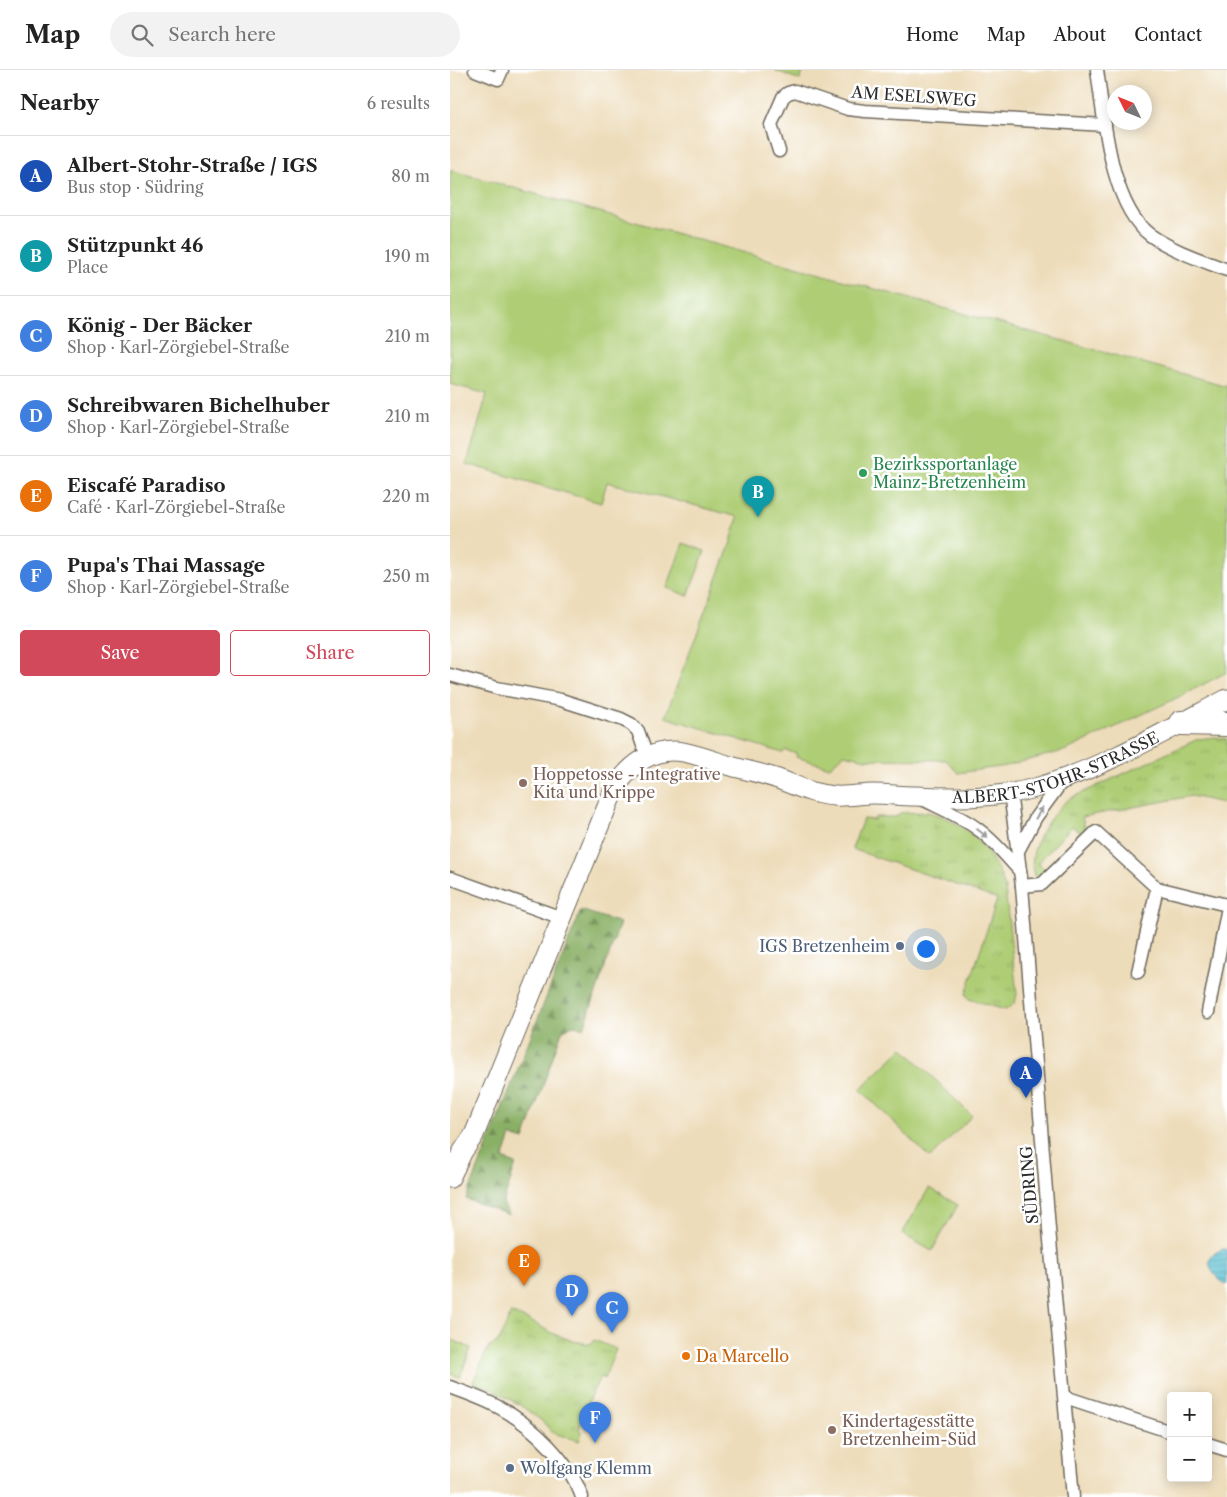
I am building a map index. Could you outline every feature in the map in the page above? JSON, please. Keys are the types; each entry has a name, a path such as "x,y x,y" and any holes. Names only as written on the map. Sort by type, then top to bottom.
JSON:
{"highway":[{"path":"1181,723 1227,724"}],"street":[{"path":"475,70 498,79 502,70"},
{"path":"1097,70 1105,125 1122,196 1132,216 1149,234 1170,247 1227,270"},
{"name":"AM ESELSWEG","path":"779,151 772,125 783,97 795,91 848,109 865,111 1105,125"},
{"path":"450,675 497,688 561,700 621,719 631,724 638,731 648,757 627,770 613,792 474,1134 463,1151 450,1178"},
{"name":"ALBERT-STOHR-STRASSE","path":"648,757 670,752 682,752 778,779 800,778 873,794 917,797 965,796 1010,792 1034,788 1065,778 1227,699"},
{"path":"1018,852 1036,817 1065,778"},
{"name":"SÜDRING","path":"1010,792 1022,886 1074,1497"},
{"path":"917,797 962,819 979,830 1020,871"},
{"path":"1022,886 1042,884 1096,832 1157,888 1227,905"},
{"path":"450,878 562,918"},
{"path":"1138,972 1157,888"},
{"path":"1208,1012 1227,912"},
{"path":"450,1386 499,1407 525,1425 556,1454 570,1473 582,1497"},
{"path":"1064,1396 1167,1431"},
{"path":"1212,1445 1227,1450"}],"green space":[{"path":"774,70 804,70 800,80"},
{"name":"Bezirkssportanlage Mainz-Bretzenheim","path":"450,170 1227,386 1227,672 1067,750 1006,766 958,773 946,760 866,759 844,754 830,767 796,757 797,754 785,750 783,753 665,717 730,545 738,517 607,482 601,503 467,464 487,394 450,384"},
{"path":"683,543 705,551 688,596 667,588"},
{"path":"1216,737 1227,739 1227,804 1191,796 1082,817 1086,831 1082,834 1072,826 1038,863 1047,872 1034,876 1033,855 1041,833 1054,814 1069,799 1198,739"},
{"path":"928,812 942,816 966,830 986,851 1001,876 1005,889 1017,994 1014,1004 1005,1010 969,999 966,994 997,899 852,849 863,819 875,820 875,817 896,817 900,813"},
{"path":"581,910 620,923 584,1028 573,1025 562,1031 524,1140 511,1136 503,1159 516,1164 503,1203 509,1215 466,1199"},
{"path":"903,1048 972,1116 930,1158 860,1089"},
{"path":"929,1188 958,1205 932,1251 902,1234"},
{"path":"511,1313 573,1341 589,1344 594,1340 616,1349 604,1379 600,1377 585,1408 579,1430 582,1432 579,1441 553,1433 542,1421 520,1405 493,1390 473,1382 488,1348 499,1341"},
{"path":"450,1339 471,1348 460,1377 450,1374"}],"water":[{"path":"1227,1249 1227,1285 1216,1276 1210,1264 1210,1259 1214,1254"}],"place":[{"name":"Bezirkssportanlage Mainz-Bretzenheim","path":"863,473"},
{"name":"Stützpunkt 46","path":"758,517"},
{"name":"Hoppetosse - Integrative Kita und Krippe","path":"523,783"},
{"name":"IGS Bretzenheim","path":"900,946"},
{"name":"Albert-Stohr-Straße / IGS","path":"1026,1098"},
{"name":"Eiscafé Paradiso","path":"524,1286"},
{"name":"Schreibwaren Bichelhuber","path":"572,1316"},
{"name":"König - Der Bäcker","path":"612,1333"},
{"name":"Da Marcello","path":"686,1356"},
{"name":"Kindertagesstätte Bretzenheim-Süd","path":"832,1430"},
{"name":"Pupa's Thai Massage","path":"595,1443"},
{"name":"Wolfgang Klemm","path":"510,1468"}]}
